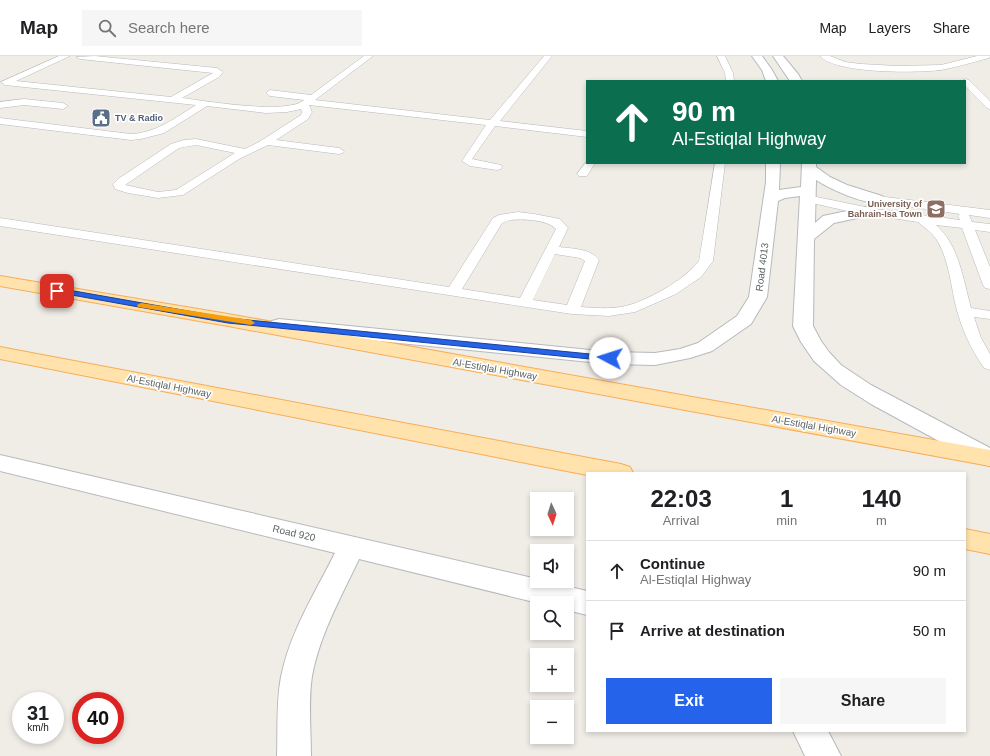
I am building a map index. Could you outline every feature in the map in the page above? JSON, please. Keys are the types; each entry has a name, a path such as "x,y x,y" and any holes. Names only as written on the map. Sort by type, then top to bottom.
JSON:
{"main road":[{"name":"Al-Estiqlal Highway","path":"0,281 228,320 989,458"},
{"name":"Al-Estiqlal Highway","path":"0,354 616,472"},
{"path":"966,539 990,544"}],"street":[{"path":"756,56 767,70 772,80"},
{"path":"778,56 790,70 795,80"},
{"name":"Road 4013","path":"228,320 610,358 656,359 683,354 705,347 744,320 758,297 773,164"},
{"path":"874,205 822,177 810,166 802,194 808,237 803,326 808,339 817,352 830,366 867,392 989,458"},
{"path":"771,190 802,194"},
{"path":"808,237 829,219 874,205"},
{"name":"Road 920","path":"0,463 586,603"},
{"path":"294,756 296,678 300,661 306,642 351,547"},
{"path":"810,732 824,756"}],"lane":[{"path":"3,83 66,56"},
{"path":"19,84 80,56 214,70 220,72 219,74 172,100"},
{"path":"3,83 266,110 287,109 308,102 369,56"},
{"path":"497,167 474,164 467,159 493,123 548,56"},
{"path":"721,56 730,80"},
{"path":"824,56 826,59 834,62 867,67 908,68 934,68 983,56"},
{"path":"856,56 867,67"},
{"path":"944,56 955,64"},
{"path":"900,60 908,68"},
{"path":"966,82 990,106"},
{"path":"261,99 279,86"},
{"path":"270,93 308,102 586,134"},
{"path":"0,105 24,102 63,106"},
{"path":"246,152 196,142 179,144 122,181 119,184 119,187 158,195 179,193 229,161 267,142 305,117 308,102"},
{"path":"0,121 131,137 144,137 156,133 205,104"},
{"path":"267,142 339,151"},
{"path":"583,174 589,164"},
{"path":"0,222 572,310 595,313 622,311 645,304 683,283 697,273 706,261 720,164"},
{"path":"802,194 874,205 990,214"},
{"path":"874,205 923,220 990,228"},
{"path":"963,211 990,285"},
{"path":"453,292 497,220 501,218 519,216 550,220 560,225 562,228 524,303"},
{"path":"923,220 946,244 974,341 982,356 990,365"},
{"path":"551,250 583,254 592,260 572,310"},
{"path":"965,311 990,315"}],"slow traffic":[{"path":"141,305 251,323"}],"place":[{"name":"TV & Radio","path":"101,118"},
{"name":"University of Bahrain-Isa Town","path":"936,209"}],"route":[{"path":"57,291 228,320 554,354 610,358"}]}
